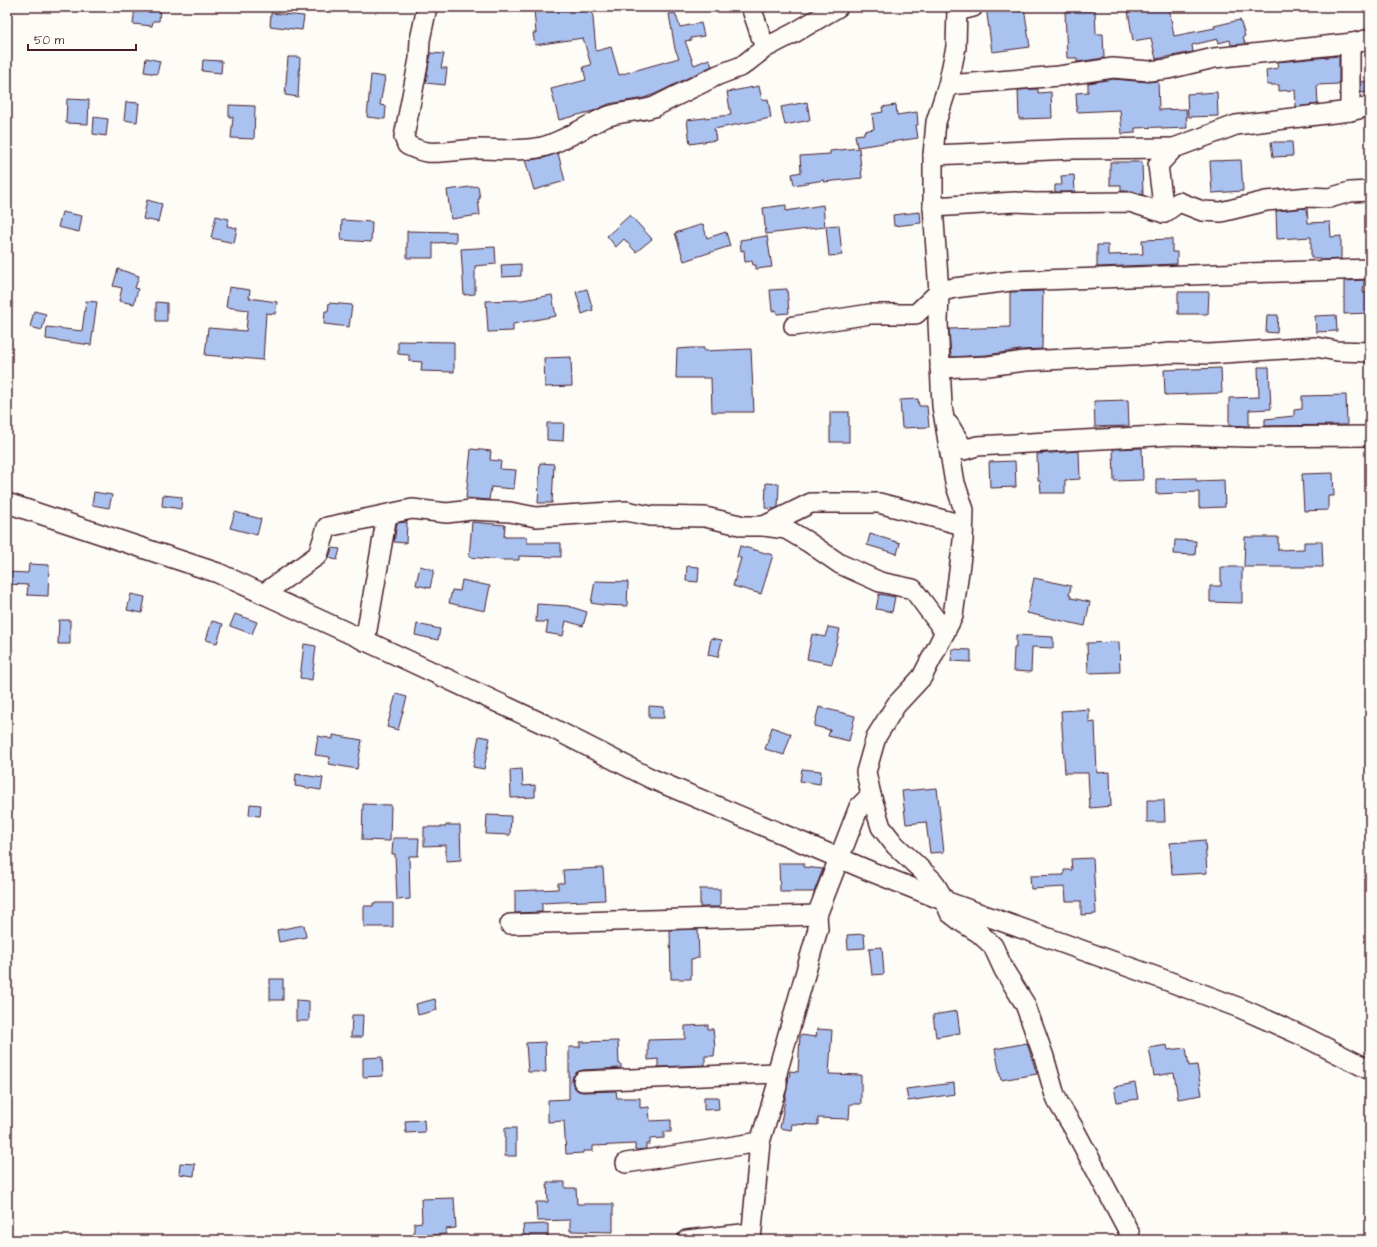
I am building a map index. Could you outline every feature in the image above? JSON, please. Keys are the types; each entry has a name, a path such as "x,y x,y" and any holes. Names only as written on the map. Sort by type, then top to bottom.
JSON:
{"street":[{"path":"427,7 404,137 407,145 414,149 428,152 542,147 566,138 608,117 654,107 718,75 742,66 765,48 838,7"},
{"path":"751,7 765,48"},
{"path":"962,8 948,85 936,122 933,155 933,206 939,292 938,322 940,368 944,417 955,483 964,510 961,554 952,616 922,677 896,705 876,737 866,772 871,795 881,827 895,845 933,881 945,901 950,913 979,933 993,946 1004,970 1025,1004 1044,1057 1054,1092 1129,1232 1130,1240"},
{"path":"948,85 1060,76 1113,68 1149,71 1168,69 1214,58 1362,41"},
{"path":"1350,111 1350,50 1362,41"},
{"path":"933,155 1074,149 1174,148 1236,125 1350,111 1370,106"},
{"path":"1164,214 1158,165 1174,148"},
{"path":"1164,214 1179,202 1202,211 1221,212 1266,201 1309,197 1329,198 1350,192 1370,191"},
{"path":"933,206 1015,202 1130,202 1164,214"},
{"path":"794,326 870,314 916,314 939,292 954,288 1011,282 1370,268"},
{"path":"940,368 988,366 1025,361 1170,353 1216,354 1316,347 1337,351 1362,353 1370,352"},
{"path":"944,417 964,450 977,446 1174,435 1248,437 1370,436"},
{"path":"7,503 218,573 548,726 650,778 945,901 1168,980 1240,1008 1304,1036 1370,1070"},
{"path":"764,526 811,503 879,503 963,525"},
{"path":"263,594 318,555 327,527 412,509 447,513 471,510 510,512 536,517 626,511 651,516 705,517 744,526 764,526 786,529 840,564 880,582 913,589 945,632"},
{"path":"365,641 387,515"},
{"path":"686,1240 751,1237 760,1142 778,1086 778,1073 818,929 817,915 859,807 871,795"},
{"path":"510,924 817,915"},
{"path":"583,1081 778,1073"},
{"path":"626,1163 760,1142"}],"building":[{"path":"135,7 160,9 159,21 153,21 152,26 133,24"},
{"path":"560,7 592,7 596,51 611,47 619,75 679,58 675,49 669,14 675,13 680,27 701,23 704,36 691,38 692,40 685,41 694,65 709,59 712,66 644,98 609,104 593,111 559,120 551,89 586,80 583,67 591,65 583,38 535,45 533,33 536,33 534,10"},
{"path":"986,7 1024,7 1030,47 992,52"},
{"path":"1131,7 1169,7 1174,36 1215,28 1214,26 1240,20 1245,36 1243,37 1245,44 1231,45 1230,40 1219,43 1218,39 1192,45 1193,52 1156,59 1151,38 1133,41 1128,11 1131,11"},
{"path":"1095,10 1096,34 1103,34 1104,58 1077,62 1077,58 1067,58 1065,11"},
{"path":"271,13 304,16 302,30 270,26"},
{"path":"430,53 444,54 441,68 447,68 445,85 426,83"},
{"path":"1339,56 1339,84 1317,85 1318,104 1296,107 1295,90 1279,91 1279,85 1267,85 1266,70 1278,68 1277,62"},
{"path":"288,57 300,57 298,97 285,95"},
{"path":"146,58 160,61 157,74 144,72"},
{"path":"203,60 222,61 221,73 202,71"},
{"path":"371,75 385,77 380,105 386,106 385,119 367,117"},
{"path":"1113,79 1148,82 1158,81 1159,110 1186,109 1187,128 1135,128 1135,133 1122,134 1120,110 1077,112 1076,93 1088,92 1088,83"},
{"path":"1370,81 1370,92 1361,93 1361,82"},
{"path":"759,86 762,100 768,99 771,118 714,129 716,140 690,144 687,120 731,115 727,92"},
{"path":"1038,89 1038,93 1051,92 1052,118 1019,119 1018,90"},
{"path":"1217,92 1218,116 1188,117 1187,94"},
{"path":"67,99 89,100 88,124 66,123"},
{"path":"126,102 139,103 137,122 124,120"},
{"path":"807,102 810,120 785,125 781,107"},
{"path":"229,105 255,106 254,139 231,138 233,117 229,117"},
{"path":"896,105 897,115 917,112 918,125 916,125 918,138 857,147 855,135 864,134 864,131 874,129 872,114 883,112 882,107"},
{"path":"94,117 108,119 106,136 93,134"},
{"path":"1271,142 1292,142 1293,156 1273,157"},
{"path":"859,148 862,178 824,182 824,180 794,185 792,174 801,172 800,156 830,154 830,151"},
{"path":"558,153 565,181 534,190 525,160 544,158"},
{"path":"1241,160 1243,191 1212,193 1210,161"},
{"path":"1110,162 1142,162 1143,195 1133,191 1121,191 1121,185 1110,185"},
{"path":"1074,175 1075,192 1055,192 1055,185 1062,185 1061,176"},
{"path":"478,186 480,215 451,219 447,190"},
{"path":"147,200 162,204 158,222 143,219"},
{"path":"786,205 786,211 823,205 825,227 766,234 763,208"},
{"path":"1307,208 1308,223 1330,222 1331,237 1341,236 1341,259 1320,260 1320,258 1311,258 1311,237 1277,239 1276,211"},
{"path":"62,212 82,216 79,232 58,227"},
{"path":"920,212 921,223 894,226 893,215"},
{"path":"630,215 652,239 636,252 624,239 616,247 607,236"},
{"path":"216,216 229,219 227,226 237,228 234,243 211,238"},
{"path":"342,220 372,222 371,242 341,240"},
{"path":"703,224 707,238 726,232 730,246 684,261 675,233"},
{"path":"839,225 842,255 829,256 826,226"},
{"path":"407,231 456,232 456,242 433,243 433,258 407,258"},
{"path":"767,236 772,267 756,269 756,265 753,265 752,261 745,262 744,250 741,251 740,240"},
{"path":"1172,239 1172,252 1177,252 1177,264 1097,267 1097,245 1108,245 1108,255 1143,254 1142,240"},
{"path":"495,247 496,264 475,266 475,294 464,295 461,249"},
{"path":"521,264 521,276 502,277 501,265"},
{"path":"118,269 139,276 135,288 138,289 134,304 119,301 122,288 113,286"},
{"path":"1364,280 1363,293 1370,292 1370,313 1344,314 1344,281"},
{"path":"229,287 250,290 249,298 277,302 275,314 266,313 263,360 205,355 208,328 246,331 248,310 226,307"},
{"path":"587,289 593,310 582,314 576,292"},
{"path":"787,289 789,313 777,314 776,310 772,311 770,290"},
{"path":"1043,291 1042,349 951,357 949,329 1010,327 1010,292"},
{"path":"1178,292 1209,292 1208,314 1178,314"},
{"path":"552,295 556,316 513,324 513,331 488,332 486,301 522,300"},
{"path":"86,301 97,302 91,345 46,339 47,327 82,331"},
{"path":"156,302 167,303 167,321 156,321"},
{"path":"329,303 352,305 349,327 324,324 325,311 328,311"},
{"path":"34,311 46,314 42,330 30,327"},
{"path":"1267,315 1278,315 1277,333 1266,332"},
{"path":"1336,315 1337,331 1316,332 1315,316"},
{"path":"398,341 454,342 454,372 421,371 422,362 409,361 409,355 398,354"},
{"path":"704,348 704,351 751,349 754,412 712,412 711,378 676,378 677,349"},
{"path":"571,357 572,386 545,387 544,358"},
{"path":"1258,367 1269,367 1271,409 1249,410 1249,426 1229,425 1229,398 1259,397"},
{"path":"1221,368 1222,393 1165,395 1164,370"},
{"path":"1346,395 1347,425 1265,426 1265,419 1294,416 1294,410 1302,409 1302,396"},
{"path":"918,399 919,406 927,406 929,427 902,428 900,400"},
{"path":"1128,400 1129,426 1095,427 1094,401"},
{"path":"830,412 849,412 849,442 830,442"},
{"path":"547,423 564,423 563,441 547,440"},
{"path":"1142,448 1143,480 1114,481 1113,449"},
{"path":"471,449 491,451 490,460 501,461 500,469 516,470 514,489 491,487 489,500 466,498"},
{"path":"1079,451 1080,479 1065,480 1065,493 1041,493 1040,481 1038,481 1037,454"},
{"path":"1015,461 1016,487 990,488 989,462"},
{"path":"540,463 554,464 552,503 538,503"},
{"path":"1333,473 1334,496 1328,496 1328,510 1304,511 1302,474"},
{"path":"1196,478 1196,481 1224,480 1225,507 1199,508 1199,492 1156,494 1156,479"},
{"path":"766,483 779,484 778,507 775,509 765,508"},
{"path":"94,492 112,495 109,508 92,505"},
{"path":"163,495 182,497 181,509 162,506"},
{"path":"235,512 261,519 257,535 230,528"},
{"path":"407,522 406,543 394,542 397,523"},
{"path":"472,522 505,525 504,537 527,537 527,543 561,543 561,557 519,556 519,560 502,560 469,557"},
{"path":"870,534 900,543 897,554 867,545"},
{"path":"1245,537 1278,537 1278,550 1304,549 1304,542 1322,542 1323,567 1244,567"},
{"path":"1175,540 1196,541 1195,555 1174,554"},
{"path":"740,546 773,555 761,594 733,586 741,558 737,557"},
{"path":"332,548 340,549 337,560 329,558"},
{"path":"29,564 49,565 48,596 27,595 28,585 7,584 7,572 28,573"},
{"path":"420,566 434,570 430,588 416,585"},
{"path":"687,566 699,567 698,582 686,581"},
{"path":"1221,567 1242,567 1242,603 1210,602 1210,586 1221,586"},
{"path":"1034,578 1071,586 1069,595 1071,598 1090,602 1085,626 1027,613"},
{"path":"462,580 490,586 485,611 449,603 452,590 460,591"},
{"path":"595,581 628,582 627,606 591,603"},
{"path":"131,594 145,597 142,613 127,610"},
{"path":"879,594 895,597 892,612 876,609"},
{"path":"537,604 568,606 587,612 583,626 566,621 563,636 546,633 548,622 536,622"},
{"path":"235,614 257,622 252,634 230,626"},
{"path":"59,620 70,620 70,644 58,644"},
{"path":"212,621 223,624 217,643 206,640"},
{"path":"417,624 440,629 438,640 415,635"},
{"path":"828,627 840,629 832,664 807,659 812,634 825,637"},
{"path":"1016,635 1053,637 1053,648 1032,647 1031,672 1013,671"},
{"path":"711,638 722,640 718,657 708,655"},
{"path":"1119,642 1120,672 1088,673 1087,643"},
{"path":"304,644 316,646 312,680 300,678"},
{"path":"952,649 971,650 971,662 951,661"},
{"path":"396,694 407,697 398,730 387,727"},
{"path":"649,706 664,707 664,718 649,718"},
{"path":"819,707 855,716 849,741 828,736 830,730 814,726"},
{"path":"1089,709 1089,723 1095,722 1097,773 1110,772 1111,806 1090,808 1088,773 1065,773 1061,711"},
{"path":"772,727 791,734 784,755 765,749"},
{"path":"333,735 362,740 357,769 329,764 330,757 315,755 318,736 333,739"},
{"path":"479,736 490,738 484,769 473,767"},
{"path":"522,769 523,786 535,785 535,797 511,798 510,770"},
{"path":"802,769 821,771 820,784 800,781"},
{"path":"296,774 323,778 321,790 295,786"},
{"path":"937,788 944,852 930,853 926,822 906,824 902,791"},
{"path":"1147,800 1164,800 1165,822 1147,822"},
{"path":"250,804 261,805 260,816 249,815"},
{"path":"363,804 391,805 390,841 362,840"},
{"path":"487,815 511,816 510,835 486,834"},
{"path":"446,825 460,825 461,860 446,861 446,845 424,846 424,827 446,827"},
{"path":"393,838 419,838 418,856 409,856 410,899 397,900 395,854 392,854"},
{"path":"1205,840 1207,873 1172,875 1170,843"},
{"path":"1093,858 1096,914 1081,915 1081,901 1066,901 1065,887 1031,889 1030,876 1064,875 1064,870 1072,870 1071,859"},
{"path":"779,863 804,863 804,867 823,869 814,892 780,892"},
{"path":"603,868 605,900 542,903 542,912 515,913 515,891 558,889 558,883 564,883 563,870"},
{"path":"700,889 720,889 720,907 700,907"},
{"path":"373,903 393,903 393,927 364,927 364,906 373,906"},
{"path":"304,925 306,937 279,942 277,930"},
{"path":"698,929 699,958 691,959 691,979 671,979 670,930"},
{"path":"864,934 865,948 848,949 847,935"},
{"path":"882,947 884,974 872,975 869,948"},
{"path":"270,979 283,979 283,1000 270,1000"},
{"path":"435,999 437,1010 418,1015 416,1004"},
{"path":"296,1000 309,1001 309,1021 296,1021"},
{"path":"957,1011 960,1033 936,1037 933,1015"},
{"path":"352,1015 363,1015 362,1037 351,1037"},
{"path":"708,1025 708,1029 713,1029 715,1047 714,1056 705,1056 705,1065 658,1067 658,1059 648,1060 648,1040 685,1039 685,1026"},
{"path":"817,1029 832,1030 829,1074 861,1075 861,1104 850,1104 849,1119 818,1118 818,1125 792,1124 791,1130 780,1128 790,1071 798,1072 800,1035 816,1037"},
{"path":"618,1041 619,1064 621,1064 621,1068 583,1070 577,1072 573,1076 572,1081 574,1087 578,1091 583,1092 616,1091 617,1098 640,1098 640,1108 649,1107 650,1121 671,1120 671,1132 664,1132 664,1138 650,1139 650,1144 646,1144 646,1149 635,1150 635,1144 593,1146 593,1151 566,1154 564,1121 548,1122 548,1100 569,1099 569,1047 580,1047 580,1042"},
{"path":"545,1042 546,1072 528,1072 526,1043"},
{"path":"1027,1043 1037,1074 1001,1080 995,1049"},
{"path":"1167,1045 1168,1050 1186,1048 1189,1066 1197,1065 1202,1095 1178,1099 1174,1073 1154,1076 1149,1048"},
{"path":"382,1057 383,1076 363,1077 363,1058"},
{"path":"954,1083 955,1094 908,1101 906,1089"},
{"path":"1135,1083 1138,1099 1117,1102 1114,1087"},
{"path":"704,1097 718,1097 719,1109 704,1110"},
{"path":"424,1120 425,1132 406,1133 405,1121"},
{"path":"505,1128 516,1128 516,1156 505,1156"},
{"path":"180,1163 195,1164 194,1176 179,1174"},
{"path":"547,1182 565,1182 565,1188 576,1188 577,1204 613,1204 613,1232 570,1231 570,1220 537,1221 536,1202 548,1202"},
{"path":"454,1198 456,1228 446,1229 446,1234 432,1235 432,1240 414,1240 414,1223 422,1222 421,1199"},
{"path":"548,1224 548,1236 524,1236 523,1225"}]}
